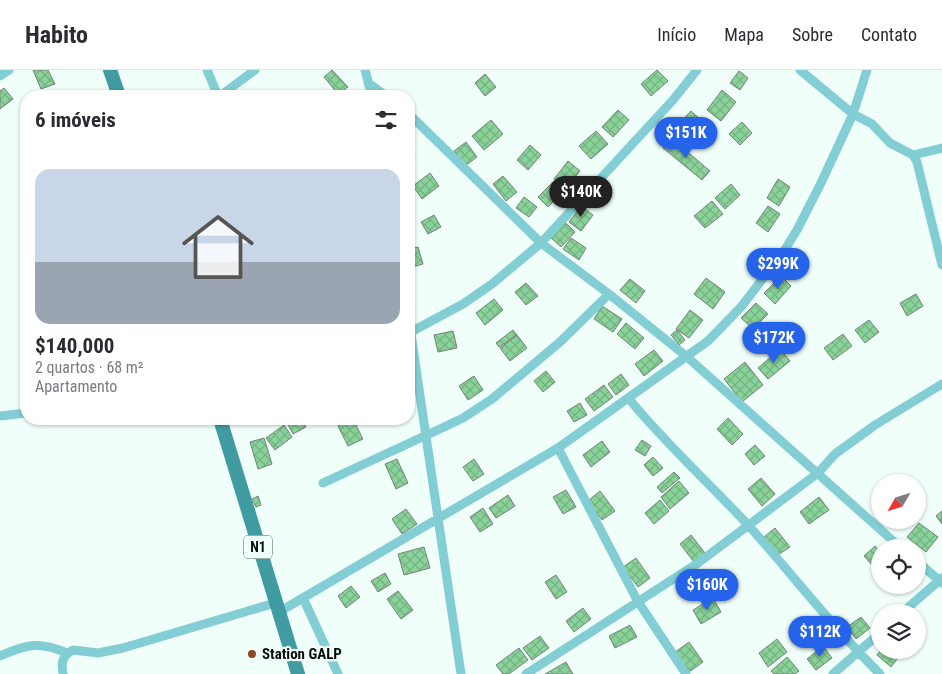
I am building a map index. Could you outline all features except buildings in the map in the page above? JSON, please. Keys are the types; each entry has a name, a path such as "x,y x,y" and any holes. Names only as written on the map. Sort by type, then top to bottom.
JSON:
{"main road":[{"path":"110,70 117,90"},
{"name":"N1","path":"223,425 298,674"}],"street":[{"path":"0,76 9,70"},
{"path":"207,70 216,90"},
{"path":"227,90 255,70"},
{"path":"364,70 370,90"},
{"path":"415,330 463,304 492,284 541,243 673,100 697,70"},
{"path":"800,70 853,114 872,124 890,143 912,155 917,162 942,265"},
{"path":"63,674 63,657 73,650 98,653 123,648 277,608 303,598 558,448 708,341 741,307 797,230 853,114 867,70"},
{"path":"368,83 378,90"},
{"path":"415,120 541,243 609,294 686,356 891,539"},
{"path":"912,155 942,148"},
{"path":"323,483 463,418 492,399 560,342 609,294"},
{"path":"415,365 461,674"},
{"path":"526,674 637,600 698,563 818,472 835,454 875,425 942,384"},
{"path":"629,399 662,438 748,525 858,652 880,674"},
{"path":"0,416 20,413"},
{"path":"558,448 637,600 684,673"},
{"path":"913,604 941,581 926,569"},
{"path":"303,598 338,674"},
{"path":"833,674 871,641"},
{"path":"0,656 16,649 42,645 54,646 67,653"}],"place":[{"name":"Station GALP","path":"252,654"}]}
